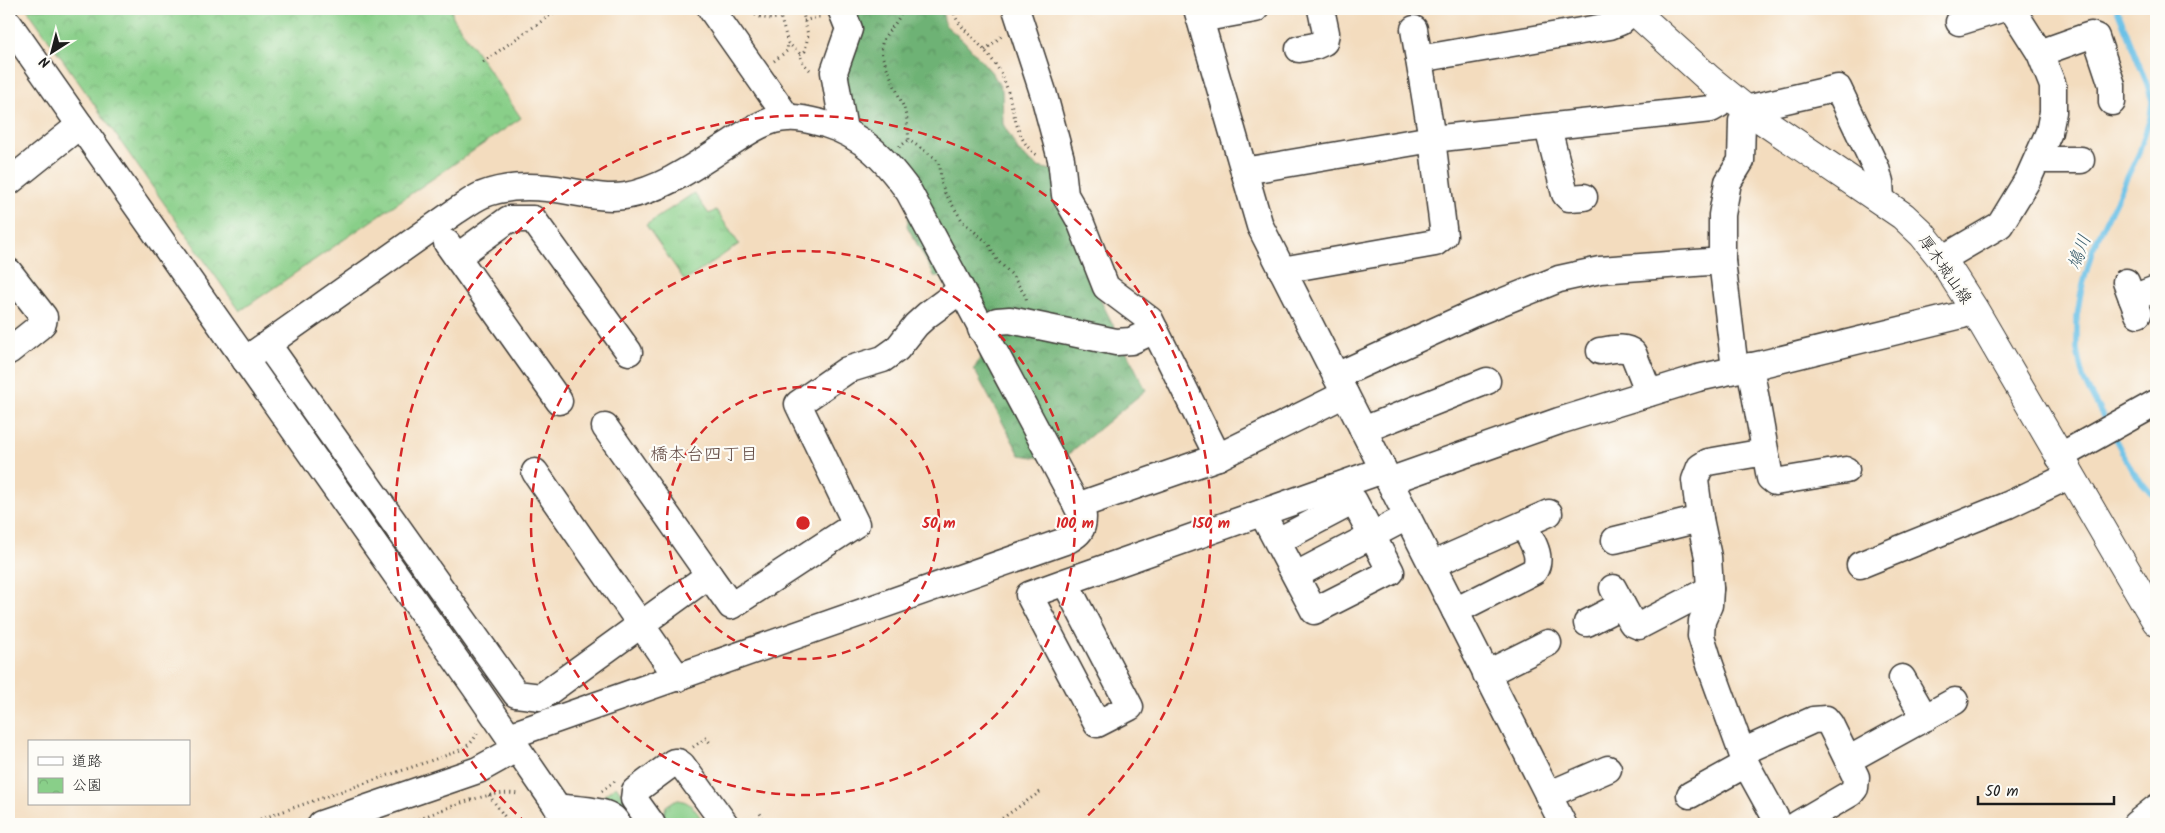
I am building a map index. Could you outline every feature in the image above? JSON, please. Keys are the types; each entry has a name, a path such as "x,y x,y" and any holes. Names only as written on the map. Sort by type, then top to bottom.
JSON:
{"main road":[{"name":"厚木城山線","path":"1633,10 1736,102 1881,199 1914,225 1942,259 1974,309 2156,621"}],"street":[{"path":"711,9 787,118"},
{"path":"841,9 849,29 834,72 844,130"},
{"path":"1016,9 1062,159 1065,195 1080,221 1106,287 1150,320 1218,457"},
{"path":"1255,9 1198,14 1260,226 1563,824"},
{"path":"1299,49 1324,42 1326,34 1321,9"},
{"path":"1959,22 2001,9"},
{"path":"1942,259 2000,225 2038,160 2048,132 2053,104 2053,86 2040,53 2012,9"},
{"path":"1420,59 1610,26 1620,22 1633,10"},
{"path":"9,24 475,687 563,816 600,812 608,814 616,820 617,824"},
{"path":"1282,270 1440,241 1444,236 1432,139 1414,29"},
{"path":"2040,53 2086,37 2096,37 2112,85 2112,102"},
{"path":"1244,170 1432,139 1548,128 1711,108 1736,102 1838,88 1876,168 1880,182 1881,199"},
{"path":"1736,102 1742,121 1741,161 1728,182 1726,192 1722,215 1722,260 1742,368 1765,452 1768,475 1776,482 1846,470"},
{"path":"245,360 435,226 481,196 528,186 553,188 596,196 623,196 648,190 672,180 749,131 766,123 787,118 814,121 844,130 866,144 890,166 909,192 1082,517 1083,526 1080,532 1068,540 678,678 513,743 478,770 321,824"},
{"path":"9,182 80,125"},
{"path":"1548,128 1564,194 1569,198 1584,198"},
{"path":"2038,160 2081,160"},
{"path":"457,257 509,219 532,219 629,352"},
{"path":"435,226 558,401"},
{"path":"1077,506 1218,457 1340,385 1472,314 1559,279 1600,270 1722,260"},
{"path":"9,272 44,317 44,323 9,351"},
{"path":"2132,298 2156,289"},
{"path":"605,427 731,606 856,524 798,404 847,370 882,359 897,348 926,315 961,290"},
{"path":"1064,582 1130,707 1097,724 1030,595 1064,582 1262,513 1649,393 1742,368 1962,315 1974,309"},
{"path":"981,329 997,321 1010,320 1116,342 1131,341 1155,330"},
{"path":"268,345 516,694 541,697 710,575"},
{"path":"1600,351 1622,348 1630,350 1649,393"},
{"path":"1363,430 1487,381"},
{"path":"1860,565 2008,505 2065,466 2100,435 2156,404"},
{"path":"1765,452 1704,464 1695,480 1700,519 1708,557 1710,590 1709,605 1702,621 1701,636 1744,758 1779,824"},
{"path":"535,472 678,678"},
{"path":"1262,513 1314,612 1391,572 1354,501 1278,541"},
{"path":"1431,565 1549,513"},
{"path":"1296,576 1407,518"},
{"path":"1615,540 1700,519"},
{"path":"1455,611 1534,571 1539,560 1538,554 1524,525"},
{"path":"1586,623 1617,596 1632,623 1639,626 1710,590"},
{"path":"1486,674 1548,643"},
{"path":"475,687 499,670"},
{"path":"1902,678 1925,718"},
{"path":"1848,760 1955,702"},
{"path":"1690,796 1744,758 1820,718 1826,719 1856,777 1855,788 1850,793 1798,824"},
{"path":"652,824 634,799 635,791 674,762 682,765 725,824"},
{"path":"1548,795 1608,769"},
{"path":"2136,824 2156,808"}],"path":[{"path":"483,62 559,9"},
{"path":"747,9 757,17 767,20 780,18"},
{"path":"778,9 788,43 800,54 803,63 825,82 836,82"},
{"path":"800,54 805,51 808,35 802,9"},
{"path":"902,9 898,21 883,37 881,46 882,56 908,120 909,140 935,158 940,166 941,182 945,193 963,222 988,243 998,260 1012,275 1026,297 1028,309 1025,323"},
{"path":"953,9 968,32 985,50 1007,86 1020,135 1026,145 1045,159 1062,159"},
{"path":"985,50 1003,34"},
{"path":"246,824 456,752 467,747 474,740 480,726"},
{"path":"689,750 706,738 712,745"},
{"path":"405,824 489,795 504,792 518,794"},
{"path":"994,824 1040,792"},
{"path":"489,795 510,824"},
{"path":"754,824 763,818 759,812"}],"green space":[{"path":"27,9 451,9 453,17 521,118 240,311"},
{"path":"851,9 942,9 945,25 964,41 993,74 1002,90 1003,124 1019,152 1038,167 1052,170 1098,295 1146,390 1060,461 1020,455 974,369 993,335 961,277 935,277 907,226 914,184 855,127 844,75"},
{"path":"694,193 709,214 716,210 739,244 685,281 646,225"},
{"path":"616,786 643,824 625,824 604,795"},
{"path":"675,800 681,800 689,804 705,824 664,824 663,818 666,806"}],"waterway":[{"name":"鳩川","path":"2106,422 2084,381 2077,349 2077,316 2081,292 2093,248 2139,153 2150,118 2152,101 2117,9"},
{"name":"鳩川","path":"2113,435 2133,472 2156,499"}],"district":[{"name":"橋本台四丁目","path":"704,454"}]}
